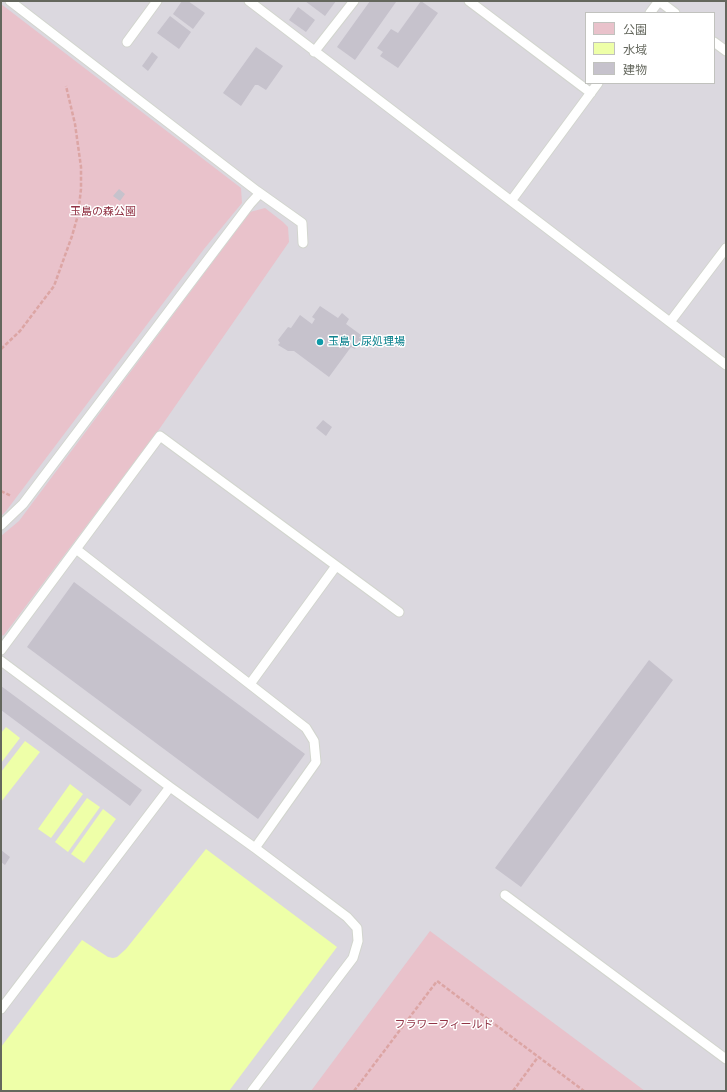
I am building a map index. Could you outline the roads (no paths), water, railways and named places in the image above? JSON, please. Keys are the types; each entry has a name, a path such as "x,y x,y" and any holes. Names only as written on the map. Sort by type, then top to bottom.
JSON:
{"lane":[{"path":"10,1 260,193 302,223 303,243"},
{"path":"127,42 157,1"},
{"path":"249,1 726,365"},
{"path":"314,52 354,1"},
{"path":"469,1 591,93"},
{"path":"651,12 659,1 674,12"},
{"path":"715,43 726,51"},
{"path":"511,201 597,84"},
{"path":"1,525 23,504 250,204 260,193"},
{"path":"670,322 726,248"},
{"path":"1,650 160,436 399,612"},
{"path":"76,549 306,728 314,741 316,762 255,848"},
{"path":"250,684 336,566"},
{"path":"1,661 170,787 255,848 347,918 357,928 358,941 352,958 252,1091"},
{"path":"1,1009 170,787"},
{"path":"506,895 726,1059"}],"water":[{"path":"6,727 20,738 1,763 1,733"},
{"path":"25,741 40,752 1,802 1,772"},
{"path":"70,784 83,794 51,838 38,829"},
{"path":"87,798 100,807 68,852 55,842"},
{"path":"103,809 116,819 84,863 71,854"},
{"path":"206,849 337,947 229,1091 1,1091 1,1047 82,940 108,957 117,957 126,949"}],"place":[{"name":"玉島し尿処理場","path":"320,342"}],"park label":[{"name":"玉島の森公園","path":"103,212"},
{"name":"フラワーフィールド","path":"444,1025"}]}
